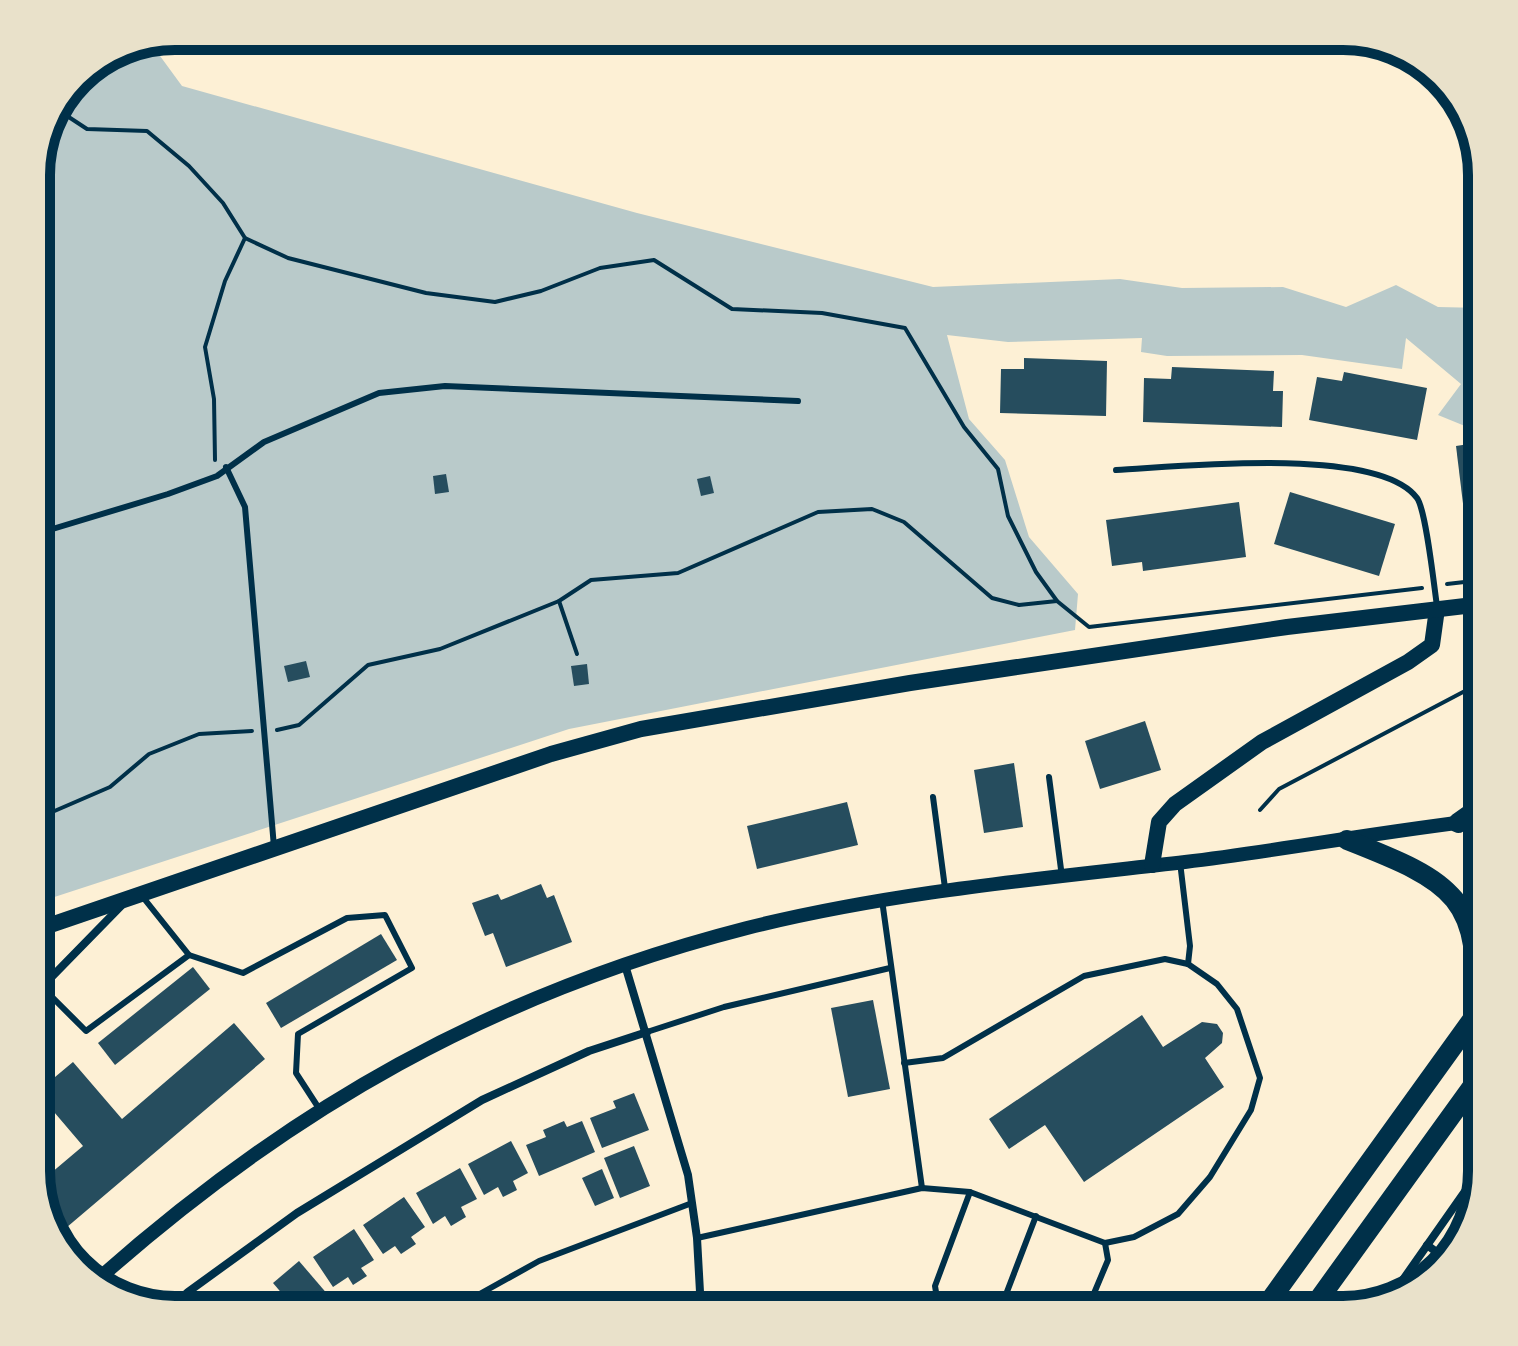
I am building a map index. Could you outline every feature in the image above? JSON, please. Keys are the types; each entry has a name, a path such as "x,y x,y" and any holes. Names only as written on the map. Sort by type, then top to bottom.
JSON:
{"main road":[{"path":"50,925 551,754 641,729 925,681 1287,627 1468,606"},
{"path":"1152,865 1159,822 1175,804 1262,742 1408,662 1432,645 1437,609"},
{"path":"1458,823 1468,816"},
{"path":"1347,840 1422,872 1454,899 1468,922"},
{"path":"1273,1296 1468,1027"},
{"path":"1321,1296 1468,1092"}],"street":[{"path":"104,1274 200,1192 274,1138 320,1110 462,1030 542,994 625,965 750,928 882,900 1468,822"},
{"path":"50,979 134,898"},
{"path":"625,965 683,1153 697,1238 700,1296"},
{"path":"184,1296 297,1213 482,1100 589,1051 647,1032"},
{"path":"1402,1281 1467,1189"},
{"path":"1427,1245 1438,1253"}],"lane":[{"path":"50,530 217,476 264,442 379,393 445,386 798,401"},
{"path":"1116,470 1251,464 1349,467 1397,479 1419,500 1437,609"},
{"path":"226,467 245,507 274,850"},
{"path":"1049,777 1062,877"},
{"path":"933,797 946,892"},
{"path":"1180,862 1190,946 1188,964"},
{"path":"134,898 189,955 243,973 347,918 385,915 412,968 298,1034 296,1073 320,1110"},
{"path":"882,900 922,1188"},
{"path":"50,1000 86,1031 189,955"},
{"path":"697,1238 922,1188 970,1192 1105,1243 1134,1237 1178,1214 1210,1177 1251,1110 1260,1078 1242,1019 1217,984 1188,964 1165,959 1084,976 943,1058 904,1063"},
{"path":"647,1032 724,1007 890,968"},
{"path":"937,1296 935,1286 955,1241 970,1192"},
{"path":"476,1296 539,1261 692,1203"},
{"path":"1005,1296 1036,1216"},
{"path":"1093,1296 1108,1260 1105,1243"}],"path":[{"path":"217,476 214,399 205,347 225,281 245,238"},
{"path":"50,813 110,787 149,754 199,734 299,725 368,665 440,649 559,601 591,580 678,573 818,512 872,509 904,522 992,598 1019,605 1057,601"},
{"path":"559,601 577,654"},
{"path":"1260,810 1279,789 1468,689"}],"shaded area":[{"path":"157,51 182,86 637,213 933,287 1120,279 1182,288 1283,287 1346,307 1396,285 1438,307 1468,308 1468,427 1438,415 1461,384 1406,338 1402,369 1302,355 1167,356 1141,352 1142,338 1008,342 947,335 969,419 1005,460 1029,537 1078,594 1075,630 569,729 50,898 50,166 54,142 63,119 92,81 112,67"}],"building":[{"path":"1024,358 1107,361 1106,416 1000,413 1001,369 1024,369"},
{"path":"1172,367 1274,371 1273,391 1283,391 1282,427 1143,422 1144,378 1171,379"},
{"path":"1344,372 1427,388 1417,440 1309,420 1317,377 1342,381"},
{"path":"1468,444 1468,545 1456,446"},
{"path":"446,474 449,492 435,494 433,476"},
{"path":"710,476 714,493 701,496 697,479"},
{"path":"1290,492 1395,524 1379,576 1274,544"},
{"path":"1239,502 1246,557 1143,571 1142,562 1112,566 1106,520"},
{"path":"306,661 310,677 288,682 284,666"},
{"path":"587,664 589,684 574,686 571,666"},
{"path":"1145,721 1161,770 1100,789 1085,741"},
{"path":"1014,763 1023,827 984,833 974,770"},
{"path":"847,802 858,845 757,869 747,826"},
{"path":"541,884 547,898 554,895 572,942 506,967 493,933 485,936 472,903 498,894 501,900"},
{"path":"381,934 397,960 281,1028 266,1003"},
{"path":"193,967 210,989 115,1065 98,1043"},
{"path":"873,1000 890,1089 848,1097 831,1008"},
{"path":"1142,1015 1163,1047 1202,1022 1217,1024 1223,1033 1222,1043 1205,1058 1224,1087 1084,1182 1045,1125 1009,1149 989,1119"},
{"path":"234,1023 265,1059 65,1229 52,1196 50,1174 83,1146 50,1107 50,1081 73,1062 122,1119"},
{"path":"634,1093 649,1130 602,1148 590,1118 616,1108 613,1101"},
{"path":"564,1121 567,1127 582,1121 595,1152 539,1176 526,1145 546,1137 543,1130"},
{"path":"511,1141 528,1173 513,1181 517,1190 503,1197 498,1187 484,1195 468,1164"},
{"path":"634,1146 650,1186 620,1198 604,1158"},
{"path":"460,1168 477,1199 461,1207 466,1217 451,1226 445,1216 433,1224 416,1193"},
{"path":"602,1169 614,1198 595,1206 582,1178"},
{"path":"404,1197 425,1227 411,1237 416,1244 401,1254 395,1246 383,1254 363,1225"},
{"path":"354,1229 374,1260 361,1268 367,1276 353,1285 348,1277 333,1287 313,1257"},
{"path":"299,1261 329,1296 284,1296 273,1283"}]}
